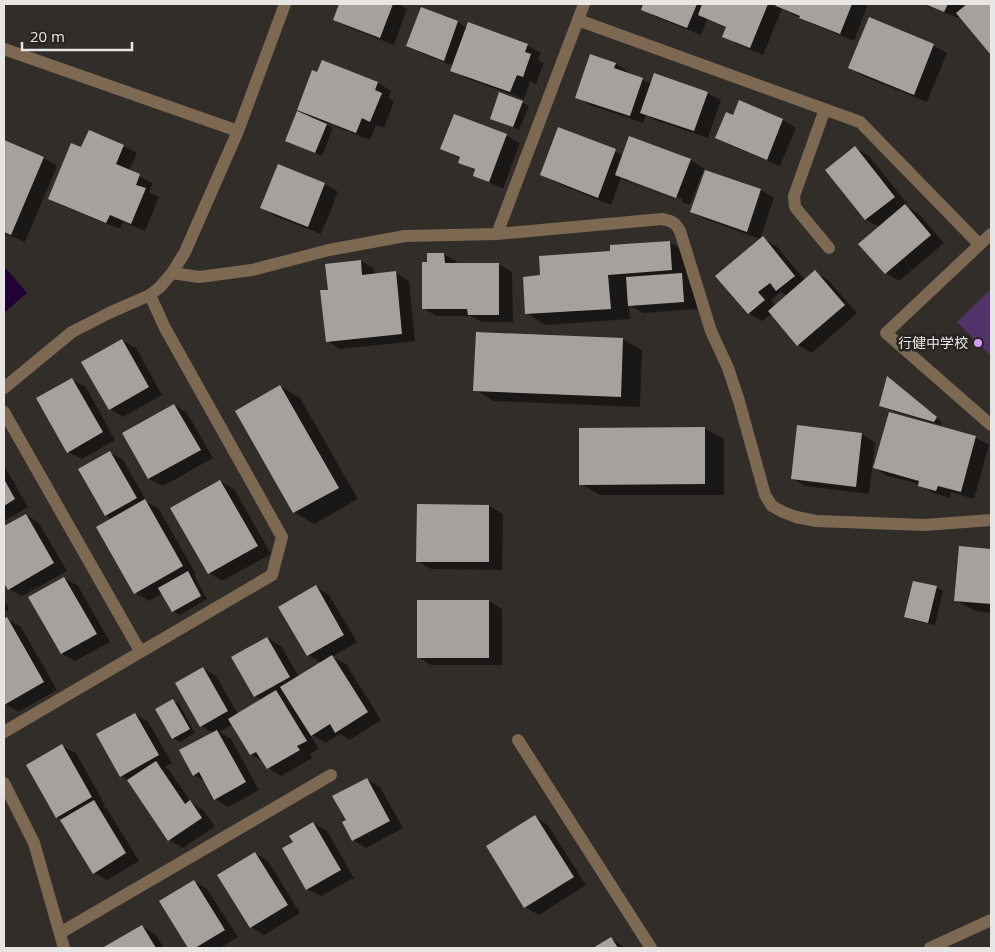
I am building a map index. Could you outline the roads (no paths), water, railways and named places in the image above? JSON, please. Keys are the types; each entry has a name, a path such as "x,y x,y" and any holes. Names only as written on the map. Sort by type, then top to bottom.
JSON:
{"street":[{"path":"4,388 72,332 150,295 172,273 185,252 238,131 285,4"},
{"path":"497,234 584,4"},
{"path":"578,20 860,122 979,244"},
{"path":"4,49 238,131"},
{"path":"825,109 794,196 795,207 830,248"},
{"path":"172,273 199,277 252,270 328,250 405,236 497,234 662,219 676,223 712,331 740,401 765,495 772,506 796,517 816,521 925,524 991,520"},
{"path":"991,234 886,333 991,425"},
{"path":"4,732 272,574 282,537 165,328 150,295"},
{"path":"4,412 140,652"},
{"path":"518,740 650,948"},
{"path":"60,933 331,775"},
{"path":"4,783 34,843 64,948"},
{"path":"930,948 991,920"}],"place":[{"name":"行健中学校","path":"978,343"}]}
